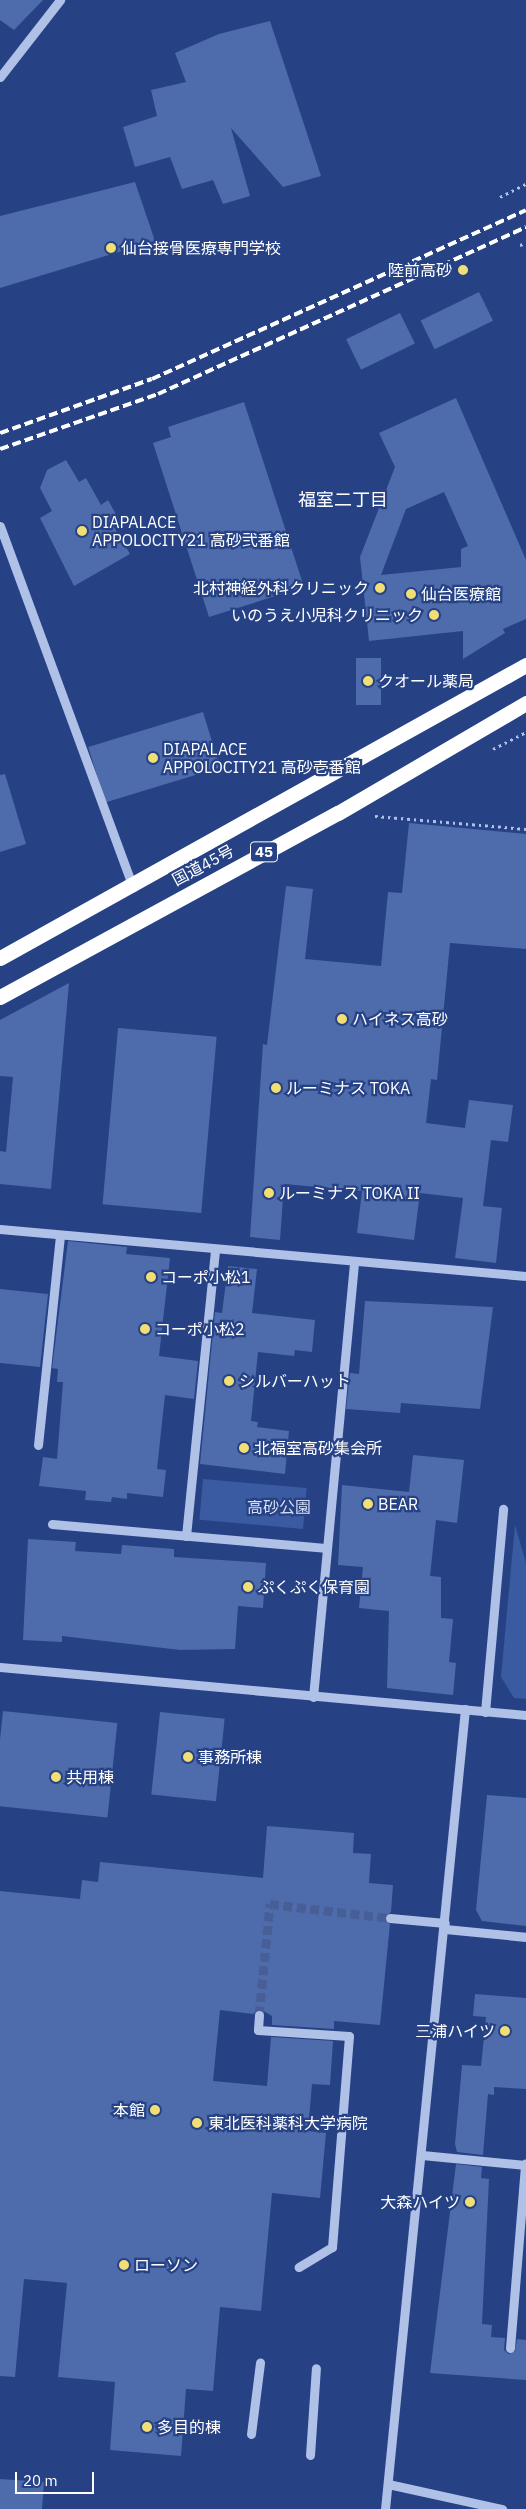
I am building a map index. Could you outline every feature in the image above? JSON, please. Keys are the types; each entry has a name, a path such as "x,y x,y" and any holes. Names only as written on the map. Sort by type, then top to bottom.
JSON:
{"highway":[{"name":"国道45号","path":"0,958 133,887 526,665"},
{"name":"国道45号","path":"0,996 338,813 526,703"}],"street":[{"path":"0,77 3,66 60,0"},
{"path":"0,526 133,887"},
{"path":"0,1229 215,1250 526,1276"},
{"path":"38,1445 60,1235"},
{"path":"186,1536 215,1250"},
{"path":"313,1696 325,1548 354,1262"},
{"path":"485,1712 503,1509"},
{"path":"52,1524 325,1548"},
{"path":"0,1667 526,1715"},
{"path":"385,2509 445,1926 465,1709"},
{"path":"390,1918 526,1937"},
{"path":"259,2015 258,2030 349,2036 332,2247 299,2267"},
{"path":"422,2155 525,2164 510,2348"},
{"path":"251,2434 260,2363"},
{"path":"310,2456 316,2368"},
{"path":"388,2484 502,2509"}],"path":[{"path":"500,197 526,184"},
{"path":"520,245 526,243"},
{"path":"368,816 526,829"}],"green space":[{"name":"高砂公園","path":"203,1479 307,1488 303,1529 199,1520"},
{"path":"515,1525 526,1563 526,1699 514,1698 501,1677"}],"building":[{"path":"0,0 43,0 14,30 0,20"},
{"path":"270,21 321,176 283,187 231,128 250,196 223,204 213,180 182,189 170,157 135,167 123,127 157,116 151,90 186,82 175,53 219,34"},
{"path":"135,182 155,241 0,288 0,216"},
{"path":"479,292 493,321 435,349 421,320"},
{"path":"400,313 415,344 361,370 346,339"},
{"path":"456,398 526,560 526,619 503,629 505,633 463,659 463,631 369,641 360,557 395,467 379,433","holes":["444,492 468,546 461,549 461,567 381,575 406,509"]},
{"path":"244,402 304,587 209,617 153,443 171,437 168,427"},
{"name":"DIAPALACE APPOLOCITY21 高砂弐番館","path":"66,460 79,482 86,478 101,505 108,500 118,518 111,522 130,554 74,586 40,518 52,511 40,488 47,470"},
{"name":"クオール薬局","path":"356,658 381,658 381,705 356,705"},
{"name":"DIAPALACE APPOLOCITY21 高砂壱番館","path":"203,712 220,767 105,803 88,747"},
{"path":"5,774 26,844 0,852 0,775"},
{"path":"409,823 526,834 526,949 450,943 437,1080 431,1079 426,1123 465,1128 469,1100 513,1105 508,1142 491,1140 483,1206 502,1208 496,1263 455,1258 463,1198 420,1193 414,1240 357,1233 362,1191 284,1184 280,1240 250,1237 263,1044 267,1045 286,886 313,889 305,959 381,966 388,892 402,893"},
{"path":"69,983 51,1189 0,1184 0,1151 6,1152 13,1077 0,1076 0,1020"},
{"path":"118,1028 217,1037 201,1213 103,1204"},
{"path":"68,1241 127,1247 126,1254 170,1258 159,1356 198,1361 194,1399 165,1395 157,1469 166,1470 163,1497 127,1493 127,1499 112,1497 111,1502 85,1500 86,1491 39,1486 43,1457 57,1459 63,1382 57,1382 58,1369 52,1368"},
{"path":"228,1266 257,1269 252,1313 315,1320 312,1352 295,1350 294,1356 258,1352 251,1421 258,1422 257,1427 289,1431 285,1474 200,1464 215,1312 222,1313"},
{"path":"0,1289 48,1294 40,1367 0,1363"},
{"path":"365,1301 493,1307 480,1409 401,1403 400,1413 346,1409 350,1373 359,1374"},
{"path":"413,1455 464,1460 457,1523 436,1520 430,1576 441,1577 441,1618 453,1619 449,1662 456,1663 453,1695 387,1688 389,1611 359,1608 363,1567 338,1565 342,1485 409,1492"},
{"path":"28,1539 76,1542 75,1551 121,1554 122,1545 174,1549 174,1557 266,1563 263,1608 238,1606 235,1649 180,1650 62,1636 62,1642 23,1640"},
{"name":"共用棟","path":"3,1711 117,1723 107,1818 0,1806 0,1740"},
{"name":"事務所棟","path":"160,1712 225,1719 216,1801 151,1795"},
{"path":"487,1795 526,1798 526,1926 482,1921 476,1910"},
{"name":"本館","path":"267,1826 354,1833 353,1853 371,1854 369,1883 393,1885 391,1912 384,1918 390,1924 380,2025 334,2021 334,2029 272,2025 272,2016 260,2009 253,2014 220,2010 213,2081 267,2086 271,2037 333,2041 330,2085 312,2084 308,2131 326,2133 320,2198 272,2193 261,2311 220,2307 213,2391 186,2389 181,2456 110,2450 115,2382 58,2377 67,2283 24,2279 15,2377 0,2376 0,1891 80,1899 82,1880 98,1882 100,1862 263,1878"},
{"path":"475,1994 526,1998 526,2089 494,2087 494,2095 488,2094 483,2155 457,2152 455,2144 462,2065 481,2066 486,2017 473,2016"},
{"path":"456,2164 482,2167 481,2178 489,2179 482,2324 492,2325 491,2337 505,2338 504,2350 509,2354 515,2351 517,2339 526,2340 526,2380 430,2373"},
{"path":"0,2479 44,2482 42,2509 0,2509"}],"tunnel":[{"path":"259,2015 270,1904 390,1918"}],"railway":[{"path":"0,433 152,379 526,210"},
{"path":"0,449 158,394 526,227"}],"place":[{"name":"仙台接骨医療専門学校","path":"111,248"},
{"name":"陸前高砂","path":"463,270"},
{"name":"DIAPALACE APPOLOCITY21 高砂弐番館","path":"82,531"},
{"name":"北村神経外科クリニック","path":"380,588"},
{"name":"仙台医療館","path":"411,594"},
{"name":"いのうえ小児科クリニック","path":"434,615"},
{"name":"クオール薬局","path":"368,681"},
{"name":"DIAPALACE APPOLOCITY21 高砂壱番館","path":"153,758"},
{"name":"ハイネス高砂","path":"342,1019"},
{"name":"ルーミナス TOKA","path":"276,1088"},
{"name":"ルーミナス TOKA II","path":"269,1193"},
{"name":"コーポ小松1","path":"151,1277"},
{"name":"コーポ小松2","path":"145,1329"},
{"name":"シルバーハット","path":"229,1381"},
{"name":"北福室高砂集会所","path":"244,1448"},
{"name":"BEAR","path":"368,1504"},
{"name":"ぷくぷく保育園","path":"248,1587"},
{"name":"事務所棟","path":"188,1757"},
{"name":"共用棟","path":"56,1777"},
{"name":"三浦ハイツ","path":"505,2031"},
{"name":"本館","path":"155,2110"},
{"name":"東北医科薬科大学病院","path":"197,2123"},
{"name":"大森ハイツ","path":"470,2202"},
{"name":"ローソン","path":"124,2265"},
{"name":"多目的棟","path":"147,2427"}],"district":[{"name":"福室二丁目","path":"343,500"}]}
